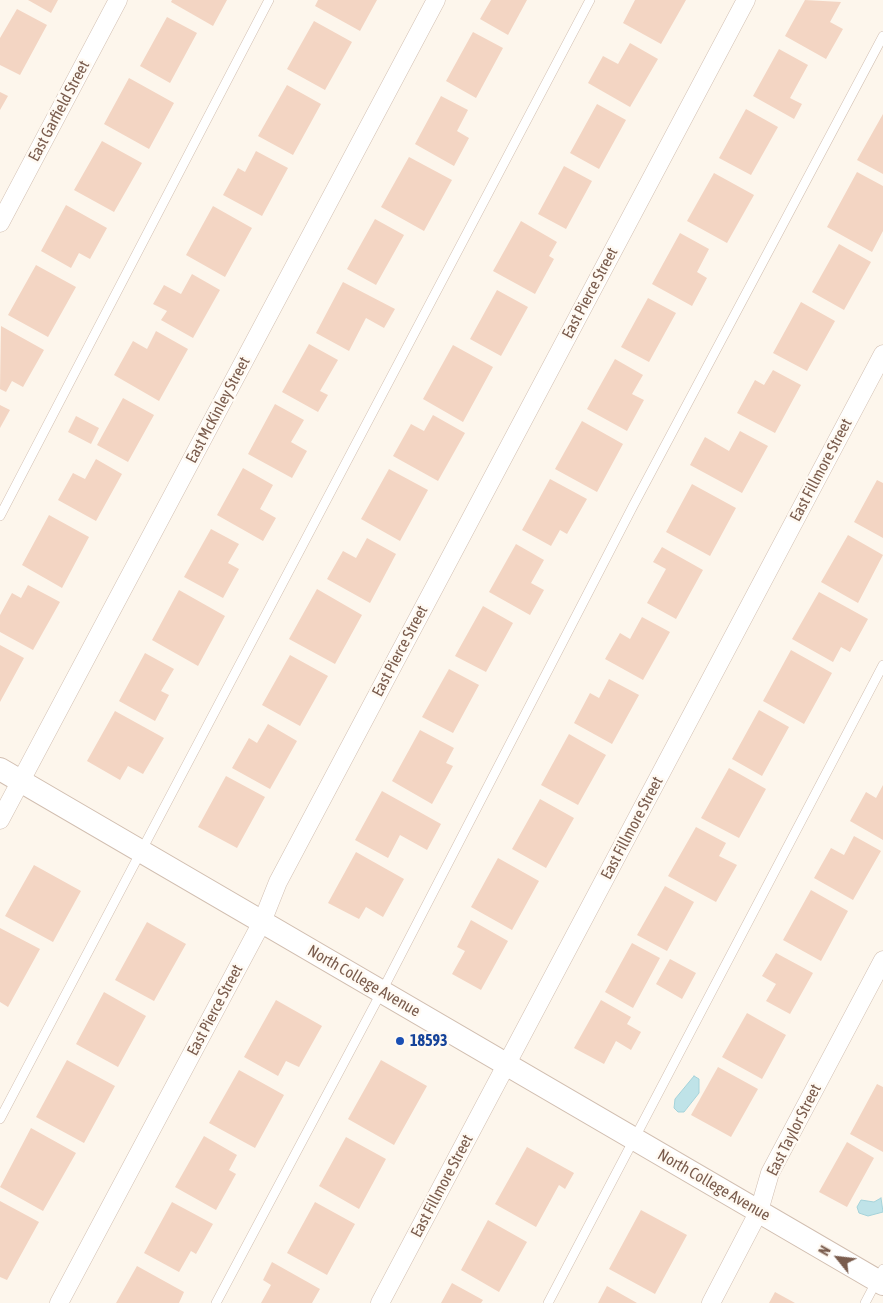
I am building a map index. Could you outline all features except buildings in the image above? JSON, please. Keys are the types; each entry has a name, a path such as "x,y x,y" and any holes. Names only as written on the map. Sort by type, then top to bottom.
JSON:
{"street":[{"name":"East Garfield Street","path":"0,223 118,0"},
{"name":"East McKinley Street","path":"0,820 436,0"},
{"name":"East Pierce Street","path":"59,1303 262,922 287,864 746,0"},
{"name":"East Fillmore Street","path":"380,1303 883,354"},
{"name":"North College Avenue","path":"0,768 759,1211 881,1278"},
{"name":"East Taylor Street","path":"711,1303 759,1211 770,1173 883,960"}],"lane":[{"path":"0,516 269,0"},
{"path":"0,1119 590,0"},
{"path":"216,1303 382,991 633,506 883,36"},
{"path":"548,1303 883,665"},
{"path":"865,1303 881,1278"}],"water":[{"path":"694,1076 699,1079 699,1093 684,1112 678,1112 674,1108 675,1099"},
{"path":"881,1198 883,1212 868,1216 859,1213 857,1207 861,1200 874,1202"}],"place":[{"name":"18593","path":"400,1041"}]}
